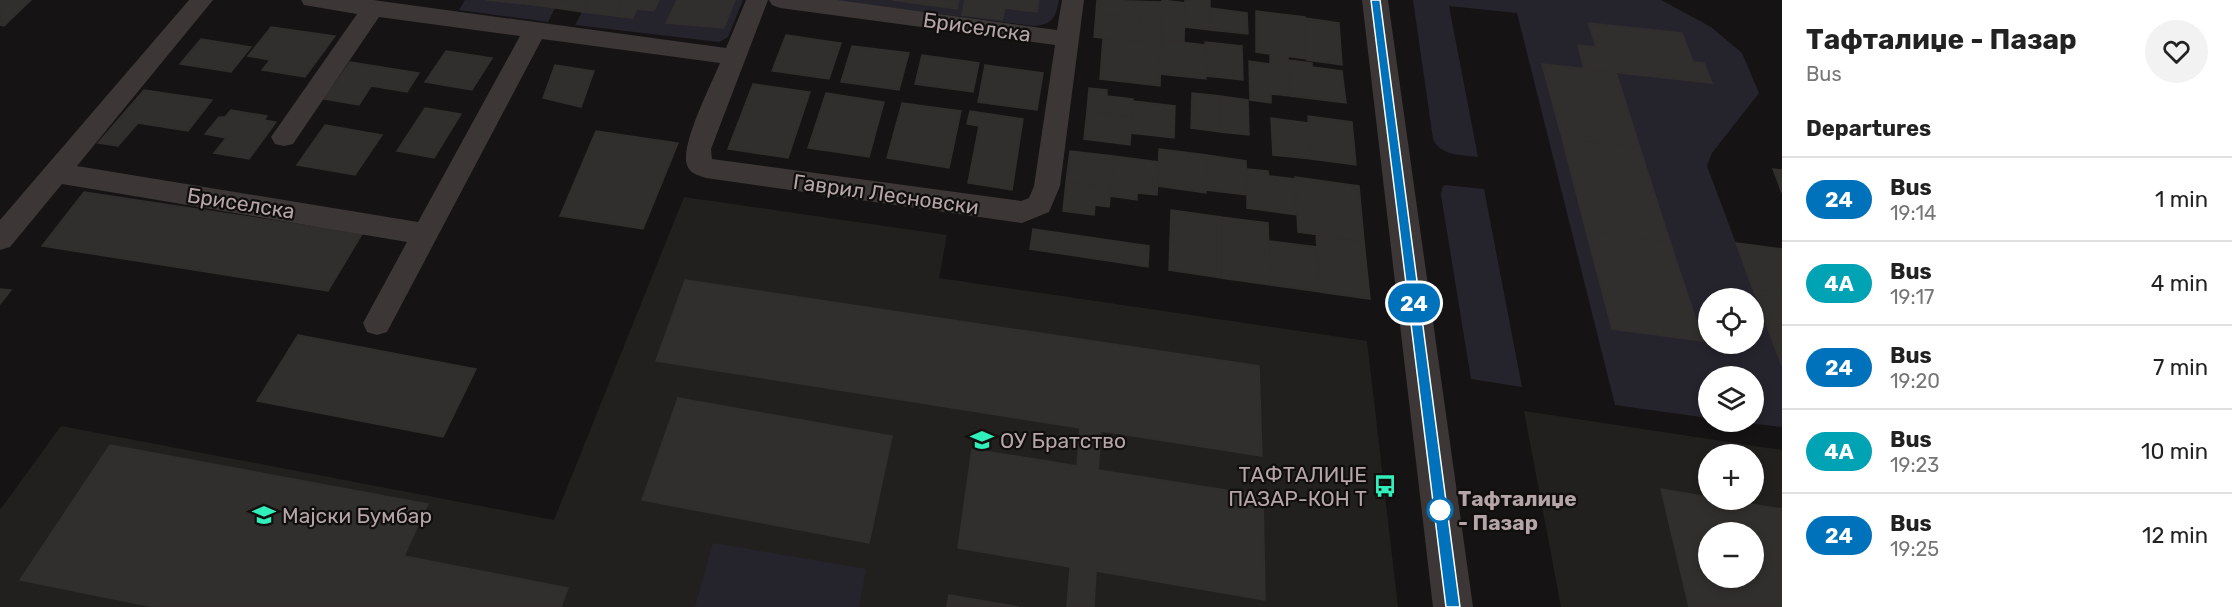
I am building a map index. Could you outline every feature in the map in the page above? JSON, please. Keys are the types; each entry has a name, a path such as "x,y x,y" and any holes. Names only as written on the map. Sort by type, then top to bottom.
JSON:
{"street":[{"path":"0,239 202,0"},
{"path":"312,0 734,57"},
{"name":"Гаврил Лесновски","path":"757,0 698,150 700,165 716,171 1022,212 1040,205 1047,186 1073,0"},
{"name":"Бриселска","path":"780,0 1067,39"},
{"path":"1375,0 1453,607"},
{"path":"284,137 373,8"},
{"path":"377,323 535,30"},
{"name":"Бриселска","path":"57,173 425,234"}],"shaded area":[{"path":"465,0 486,0 555,8 548,22 459,10"},
{"path":"659,0 743,0 728,37 719,42 575,25 582,12 633,18 637,9 654,11"},
{"path":"832,0 1059,0 1052,19 1046,24 1034,26"},
{"path":"1413,0 1661,0 1711,27 1742,53 1759,93 1712,153 1707,166 1753,288 1698,288 1698,354 1764,354 1764,318 1782,366 1782,427 1764,425 1764,366 1698,366 1698,417 1615,405 1517,13 1449,6 1478,157 1446,152 1436,145 1433,139"},
{"path":"1445,185 1484,189 1522,387 1471,379 1441,195"},
{"name":"ОУ Братство","path":"684,197 947,235 939,278 1367,341 1398,607 0,607 0,510 61,426 554,520"},
{"path":"1524,411 1742,444 1698,444 1698,510 1764,510 1764,447 1782,450 1782,607 1561,607"},
{"path":"713,543 866,569 859,607 695,607"}],"building":[{"path":"0,0 31,0 4,26 0,25"},
{"path":"486,0 526,0 524,4"},
{"path":"526,0 560,0 555,8 524,4"},
{"path":"560,0 588,0 582,12 555,8"},
{"path":"588,0 623,0 615,16 582,12"},
{"path":"623,0 659,0 654,11 637,9 633,18 615,16"},
{"path":"677,0 735,0 724,28 666,23"},
{"path":"892,0 959,0 957,9"},
{"path":"965,0 1039,0 1037,12 1005,8 1002,20 962,15"},
{"path":"1097,0 1162,2 1161,45 1139,42 1140,17 1096,13"},
{"path":"1162,0 1185,3 1184,42 1161,40"},
{"path":"1185,0 1210,0 1210,30 1185,27"},
{"path":"1210,8 1247,13 1248,34 1210,30"},
{"path":"1256,11 1305,17 1306,59 1256,52"},
{"path":"1096,13 1140,17 1139,42 1094,37"},
{"path":"1305,18 1339,23 1342,65 1307,60"},
{"path":"1588,23 1682,33 1693,62 1704,63 1712,83 1584,69 1578,45 1596,47"},
{"path":"271,27 335,36 305,77 262,70 270,60 248,56"},
{"path":"786,35 841,43 829,79 772,71"},
{"path":"1103,38 1161,45 1160,86 1100,79"},
{"path":"201,39 251,47 231,72 180,64"},
{"path":"1161,40 1206,45 1206,79 1160,74"},
{"path":"1205,42 1242,46 1243,80 1206,76"},
{"path":"852,46 909,53 899,90 841,82"},
{"path":"446,51 492,58 472,90 425,82"},
{"path":"922,55 979,63 973,92 915,84"},
{"path":"1270,55 1288,58 1290,96 1271,94 1271,103 1250,100 1249,61 1270,64"},
{"path":"1288,60 1312,63 1312,67 1342,71 1346,103 1290,96"},
{"path":"350,62 419,73 407,92 371,86 359,105 324,99"},
{"path":"1542,64 1616,72 1640,148 1562,138"},
{"path":"555,65 594,71 581,107 543,98"},
{"path":"985,65 1043,73 1037,110 978,102"},
{"path":"753,84 810,92 788,158 728,149"},
{"path":"1089,88 1107,90 1107,96 1133,99 1132,117 1087,111"},
{"path":"144,90 212,100 188,131 138,123 118,146 98,143"},
{"path":"826,93 884,102 869,157 808,148"},
{"path":"1192,93 1220,96 1220,132 1191,128"},
{"path":"1220,96 1248,100 1249,135 1220,132"},
{"path":"1133,101 1175,106 1174,138 1131,133"},
{"path":"902,103 961,111 949,168 887,158"},
{"path":"425,108 461,114 434,158 397,151"},
{"path":"231,110 267,116 264,120 276,122 249,159 214,153 226,138 205,134 219,117 225,117"},
{"path":"970,111 1023,119 1012,190 968,183 979,126 967,124"},
{"path":"1087,111 1132,117 1130,145 1084,139"},
{"path":"1308,116 1352,122 1356,165 1311,159"},
{"path":"1271,118 1308,123 1311,159 1273,155"},
{"path":"325,125 382,135 355,175 297,165"},
{"path":"596,131 678,143 643,229 560,216"},
{"path":"1562,138 1640,148 1670,242 1586,231"},
{"path":"1159,149 1207,155 1206,193 1158,186"},
{"path":"1070,151 1113,156 1111,188 1066,182"},
{"path":"1207,155 1246,161 1247,195 1206,190"},
{"path":"1113,156 1159,162 1157,195 1137,193 1137,200 1110,196"},
{"path":"1247,169 1268,171 1269,176 1295,179 1297,215 1247,208"},
{"path":"1773,169 1782,170 1782,193"},
{"path":"1295,177 1359,186 1364,241 1298,232"},
{"path":"1066,182 1111,188 1109,207 1095,205 1094,215 1063,211"},
{"path":"84,192 362,234 328,291 42,246"},
{"path":"1171,210 1221,217 1221,278 1169,270"},
{"path":"1221,217 1268,223 1270,285 1221,278"},
{"path":"1033,229 1149,246 1148,267 1030,249"},
{"path":"1586,231 1670,242 1698,326 1698,340 1612,329"},
{"path":"1316,234 1364,241 1370,299 1320,292"},
{"path":"1269,241 1317,247 1320,292 1270,285"},
{"path":"1736,243 1782,249 1782,293 1764,291 1764,288 1753,288"},
{"path":"685,280 1259,366 1262,456 1101,431 1098,470 1263,496 1265,600 1096,571 1094,607 1067,607 1070,567 958,548 972,449 1077,466 1080,428 656,361"},
{"path":"0,289 11,290 0,304"},
{"path":"1764,291 1782,293 1782,366 1764,318"},
{"path":"298,335 476,369 443,437 257,401"},
{"path":"678,398 892,436 869,543 642,500"},
{"name":"Мајски Бумбар","path":"110,445 428,504 404,556 568,588 561,607 154,607 20,580"},
{"path":"1661,489 1698,495 1698,510 1764,510 1764,506 1782,509 1782,607 1689,607"},
{"path":"949,595 1019,607 947,607"}],"bus line":[{"name":"24","path":"1375,0 1453,607"}],"place":[{"name":"ОУ Братство","path":"982,440"},
{"name":"ТАФТАЛИЏЕ ПАЗАР-КОН Т","path":"1385,486"},
{"name":"Тафталиџе - Пазар","path":"1440,510"},
{"name":"Мајски Бумбар","path":"264,515"}]}
